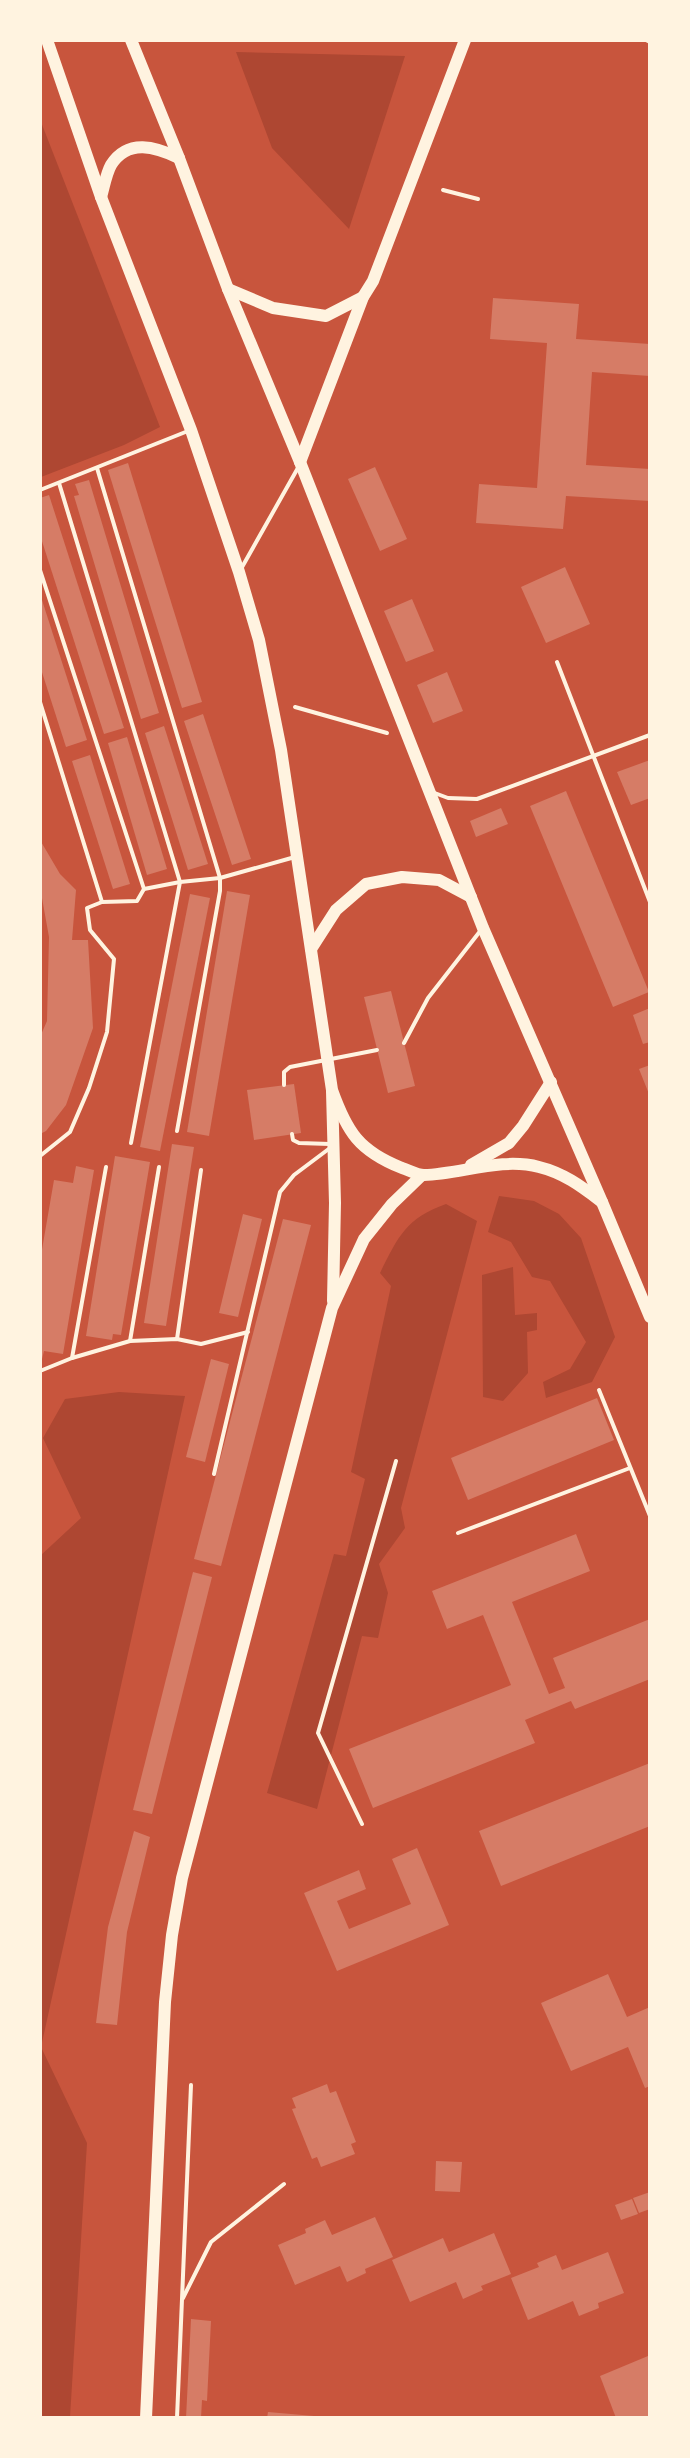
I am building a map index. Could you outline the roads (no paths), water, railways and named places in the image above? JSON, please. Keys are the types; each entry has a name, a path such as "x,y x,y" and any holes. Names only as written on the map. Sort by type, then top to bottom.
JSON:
{"main road":[{"path":"47,40 101,197 191,430 239,572 259,640 275,711 332,1090 335,1203 332,1308"},
{"path":"131,40 483,928 603,1202 650,1317"},
{"path":"300,462 363,297 373,281 465,40"},
{"path":"101,197 110,166 119,154 138,147 156,147 179,158"},
{"path":"228,289 273,308 326,316 363,297"},
{"path":"311,949 336,910 366,884 402,877 439,880 471,897"},
{"path":"466,1168 509,1143 524,1126 551,1082"},
{"path":"332,1090 343,1122 360,1143 382,1160 422,1175 466,1168 536,1166 565,1175 603,1202"},
{"path":"146,2418 160,2080 172,1935 182,1878 332,1308 363,1239 392,1204 422,1175"}],"lane":[{"path":"40,490 191,430"},
{"path":"239,572 300,462"},
{"path":"98,468 220,878 220,891 177,1131"},
{"path":"58,483 180,882 131,1143"},
{"path":"40,570 144,889 137,901 102,902 87,908 90,930 114,959 107,1032 89,1089 70,1132 40,1156"},
{"path":"557,662 647,888 650,902"},
{"path":"40,702 102,902"},
{"path":"429,791 448,798 477,799 650,735"},
{"path":"144,889 220,878 298,856"},
{"path":"405,1043 428,998 483,928"},
{"path":"284,1085 286,1068 377,1050"},
{"path":"292,1134 293,1140 299,1143 334,1145"},
{"path":"214,1474 280,1192 294,1175 334,1145"},
{"path":"72,1358 106,1167"},
{"path":"130,1341 159,1167"},
{"path":"177,1339 201,1170"},
{"path":"40,1371 72,1358 130,1341 177,1339 201,1344 249,1332"}]}
